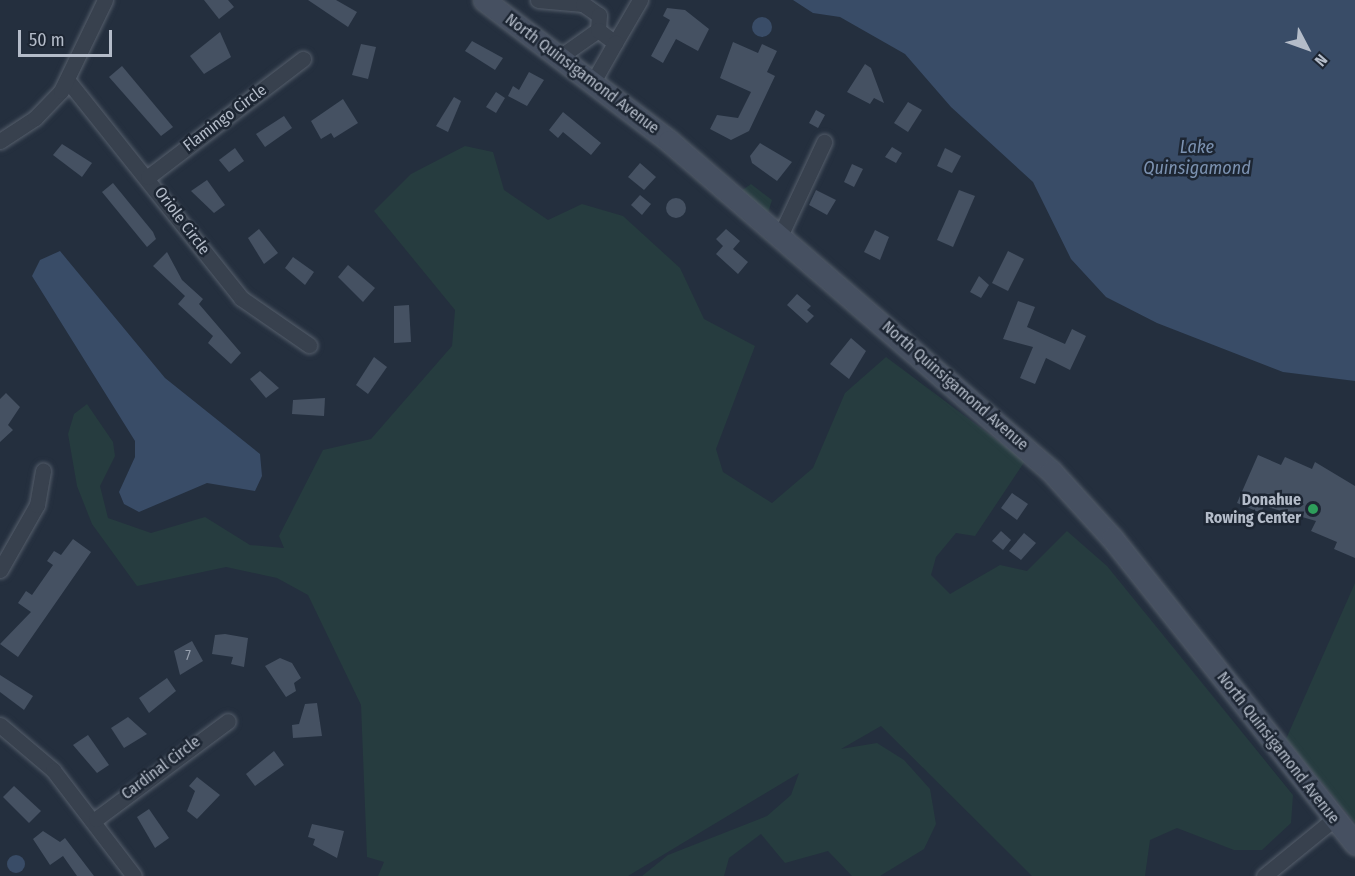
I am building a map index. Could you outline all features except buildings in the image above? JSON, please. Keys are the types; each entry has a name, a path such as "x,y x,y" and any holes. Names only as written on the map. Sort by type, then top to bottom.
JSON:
{"main road":[{"name":"North Quinsigamond Avenue","path":"484,0 594,80 780,236 1067,487 1355,844"}],"street":[{"path":"0,141 44,110 68,81 105,0"},
{"path":"538,0 588,5 599,15 598,30"},
{"path":"594,80 640,0"},
{"path":"561,56 598,30"},
{"path":"598,30 615,43"},
{"name":"Flamingo Circle","path":"148,177 303,59"},
{"name":"Oriole Circle","path":"68,81 148,177 250,308 309,345"},
{"path":"780,236 824,142"},
{"path":"0,570 34,513 44,471"},
{"name":"Cardinal Circle","path":"96,819 228,721"},
{"path":"0,725 53,770 96,819 134,876"},
{"path":"1264,876 1334,819"}],"green space":[{"path":"465,146 493,152 504,190 548,220 582,204 623,216 680,268 704,319 755,346 716,449 723,472 772,503 813,468 845,393 886,357 1025,461 975,536 956,533 936,557 931,575 950,594 1000,565 1027,571 1067,531 1107,566 1293,795 1291,823 1262,850 1234,850 1177,828 1150,840 1145,876 1032,876 881,726 841,749 877,743 904,760 930,789 936,824 924,849 880,876 852,876 828,851 785,863 761,834 729,858 724,876 642,876 668,855 767,816 791,795 799,773 628,876 378,876 384,862 367,857 361,705 308,595 277,578 226,567 137,586 92,524 77,486 68,434 74,414 87,404 113,442 115,456 100,486 108,518 151,533 205,517 250,545 284,548 279,536 323,450 371,439 452,346 455,310 374,211 411,174"},
{"path":"751,184 772,200 768,213 741,191"},
{"path":"1355,583 1355,823 1286,739"}],"water":[{"name":"Lake Quinsigamond","path":"793,0 1355,0 1355,381 1283,372 1157,323 1106,297 1071,259 1033,182 951,107 905,54 840,17 813,13"},
{"path":"762,17 769,20 772,27 769,34 762,37 755,34 752,27 755,20"},
{"path":"60,251 165,378 260,454 262,476 255,491 207,483 139,512 124,504 119,492 135,457 135,441 32,276 40,260"},
{"path":"12,855 20,855 25,860 23,871 12,873 7,868 7,860"}],"place":[{"name":"Donahue Rowing Center","path":"1313,509"}]}
